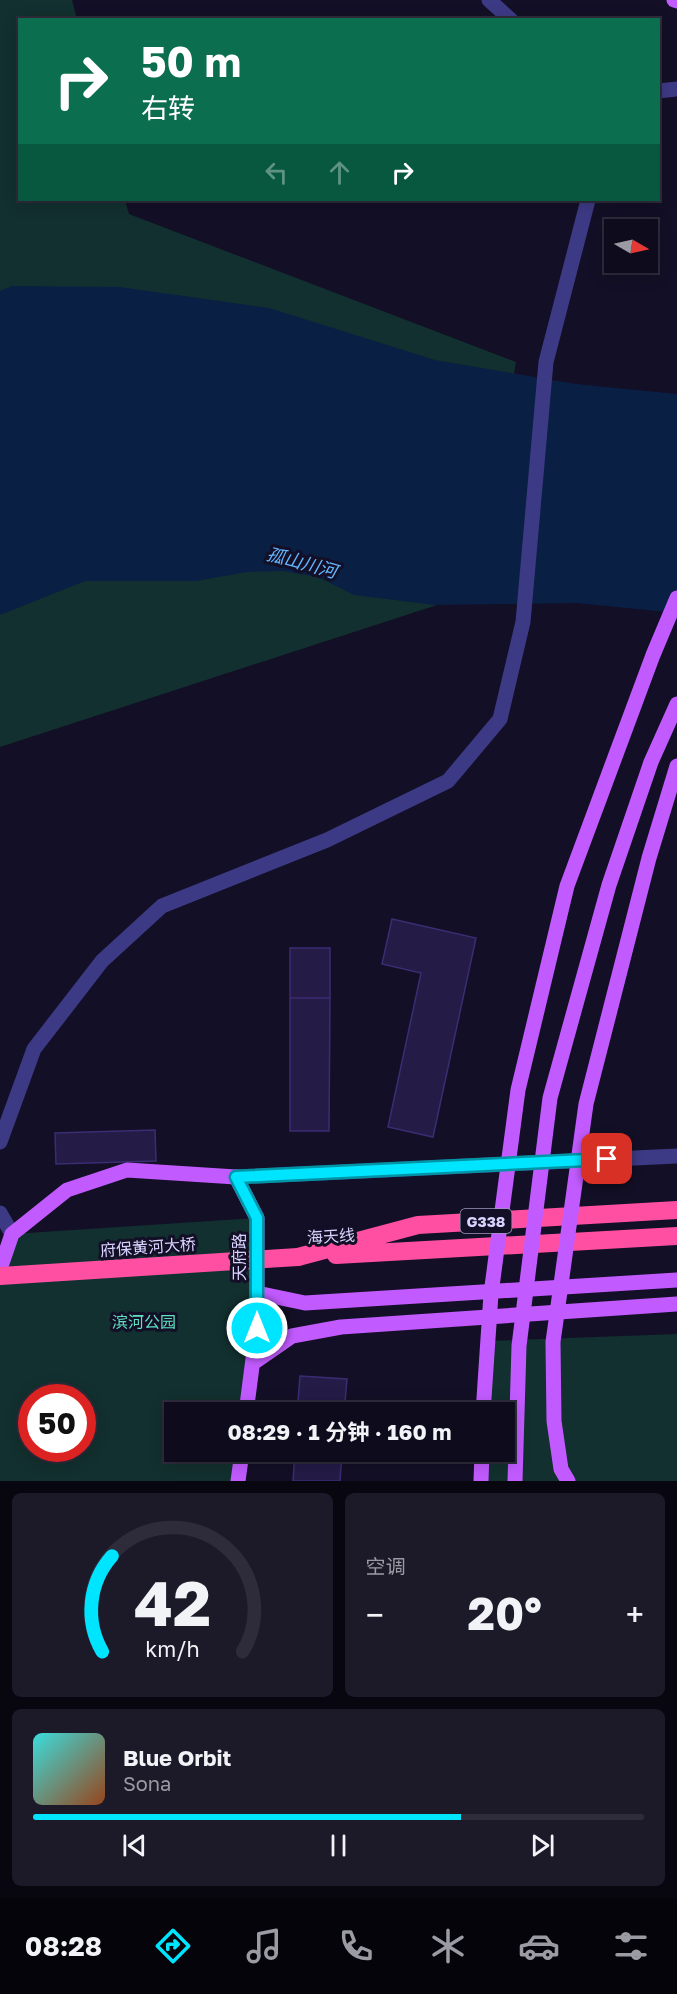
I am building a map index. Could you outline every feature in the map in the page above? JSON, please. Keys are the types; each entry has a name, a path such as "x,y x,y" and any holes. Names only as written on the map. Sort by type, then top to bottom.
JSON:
{"highway":[{"name":"海天线","path":"298,1257 418,1225 677,1210"},
{"name":"海天线","path":"298,1257 677,1236"},
{"name":"府保黄河大桥","path":"0,1276 298,1257"}],"main road":[{"path":"484,1402 491,1294 518,1090 567,886 653,655 677,598"},
{"path":"515,1481 519,1346 550,1098 609,885 651,762 677,704"},
{"path":"568,1481 561,1469 554,1421 553,1342 586,1104 649,858 677,766"},
{"path":"0,1269 12,1234 67,1190 127,1170 236,1177"},
{"name":"天府路","path":"236,1177 257,1218 257,1328 248,1402"},
{"path":"257,1293 305,1304 677,1280"},
{"path":"253,1363 292,1336 341,1327 677,1304"},
{"path":"238,1481 241,1462"},
{"path":"481,1481 482,1462"}],"street":[{"path":"489,0 509,18"},
{"path":"660,91 677,89"},
{"path":"0,1142 34,1049 102,961 162,906 327,840 448,781 500,719 523,622 546,362 588,201"},
{"path":"236,1177 677,1156"},
{"path":"0,1214 12,1234"}],"green space":[{"path":"0,0 72,0 77,18 18,18 18,201 125,201 129,214 516,362 477,592 0,747"},
{"name":"滨河公园","path":"257,1218 247,1402 164,1402 164,1462 241,1462 238,1481 0,1481 0,1269 12,1234"},
{"path":"677,1334 677,1481 481,1481 482,1462 515,1462 515,1402 485,1402 488,1341"}],"water":[{"name":"孤山川河","path":"12,286 120,287 269,308 435,360 576,384 677,394 677,613 576,603 434,605 354,595 318,577 282,571 247,572 196,581 85,581 0,615 0,291"}],"building":[{"path":"392,919 476,938 433,1137 388,1127 421,973 382,964"},
{"path":"290,948 330,948 330,998 290,998"},
{"path":"290,998 330,998 329,1131 290,1131"},
{"path":"155,1130 156,1161 56,1164 55,1133"},
{"path":"300,1376 347,1379 345,1402 298,1402"},
{"path":"294,1462 341,1462 340,1481 293,1481"}],"route":[{"path":"257,1328 257,1218 236,1177 607,1159"}]}
